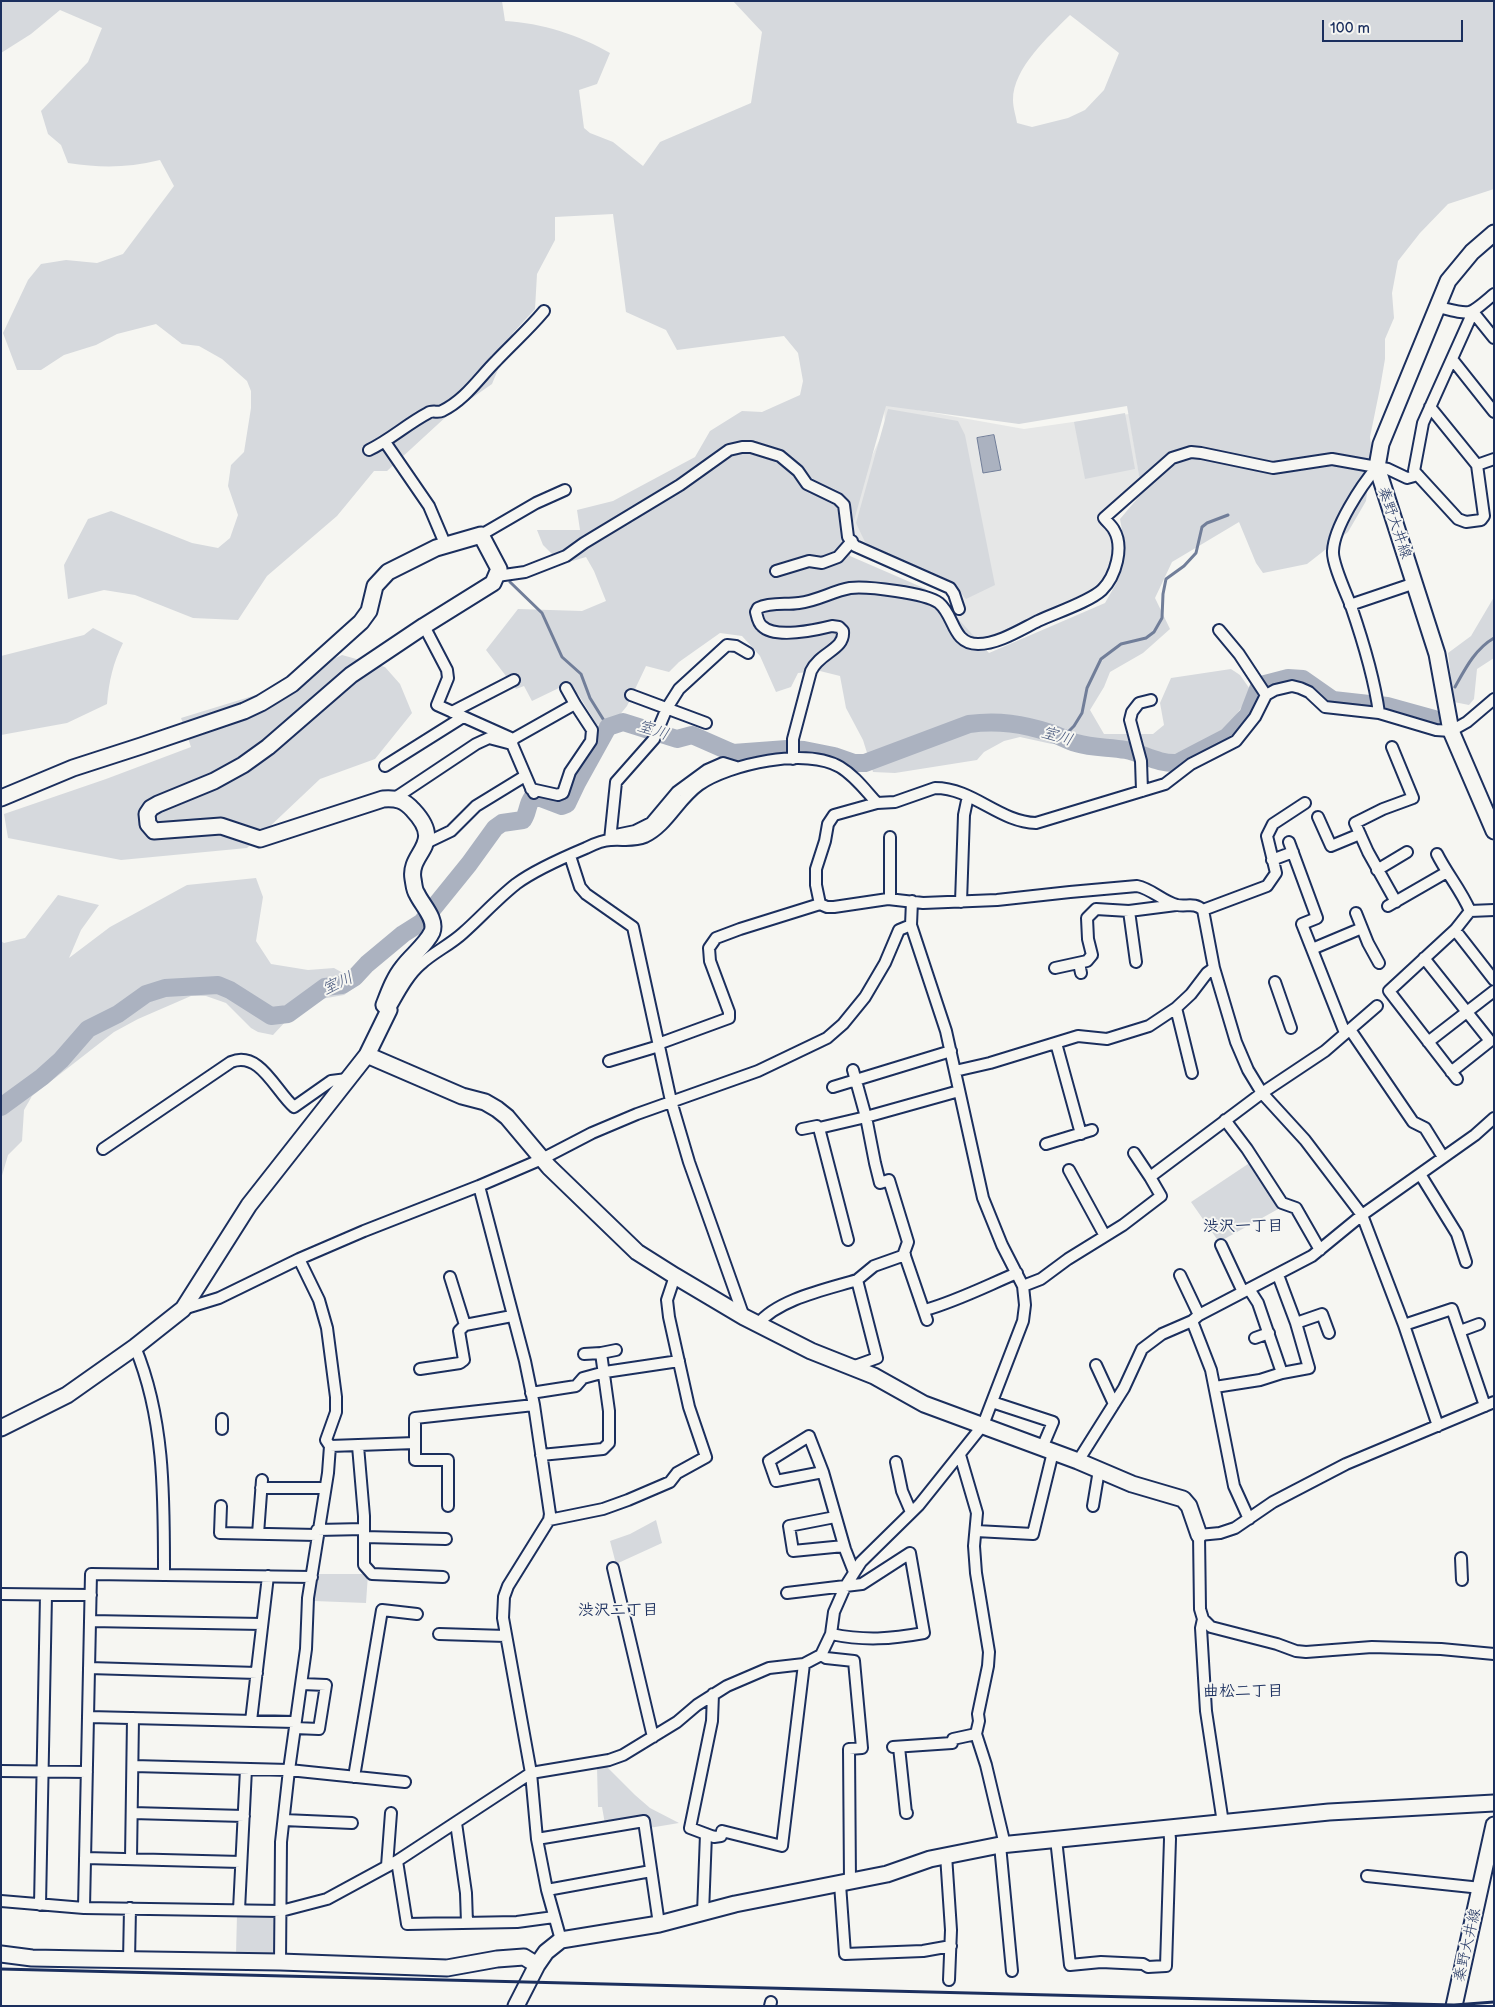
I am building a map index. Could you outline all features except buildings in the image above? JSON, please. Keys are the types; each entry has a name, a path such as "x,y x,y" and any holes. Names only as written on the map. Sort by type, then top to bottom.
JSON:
{"street":[{"name":"秦野大井線","path":"1494,233 1472,252 1448,281 1381,444 1377,467 1437,654 1451,731 1494,831"},
{"path":"1430,408 1476,465 1484,516 1481,520 1466,522 1458,519 1414,471 1423,423 1472,312 1494,294"},
{"path":"1438,307 1465,313 1472,312"},
{"path":"369,450 385,442 430,411 441,412 462,396 478,383 496,361 530,329 544,311"},
{"path":"1472,312 1494,338"},
{"path":"1452,360 1494,412"},
{"path":"385,442 429,506 446,546"},
{"path":"497,576 525,572 566,556 584,543 680,486 729,450 751,447 780,456 798,471 807,484 838,499 844,505 848,537 854,546 950,588 963,608 947,614"},
{"path":"793,757 793,739 811,671 816,662 840,644 844,638 843,631 839,627 832,626 788,634 767,629 761,626 758,619 756,612 758,608 801,603 849,588 863,587 932,599 939,603 947,614 960,638 968,643 991,643 1086,600 1102,590 1110,579 1119,550 1114,530 1104,518 1164,463 1182,454 1201,453 1273,468 1332,459 1388,469 1407,478 1418,475"},
{"path":"1476,465 1494,459"},
{"path":"1377,467 1363,484 1336,535 1332,555 1369,658 1379,711"},
{"path":"1,798 73,768 244,711 275,695 305,673 330,648 361,622 369,611 375,586 388,572 436,548 481,536 536,502 565,490"},
{"path":"388,1010 384,1005 401,968 433,930 428,912 415,892 412,876 413,869 426,843 426,830 421,819 405,802 394,798 383,799 260,839 221,826 158,832 151,829 146,818 151,808 158,804 214,781 243,765 268,747 351,675 424,626 479,594 493,583 499,569 481,536"},
{"path":"776,571 809,561 822,563 838,557 852,542"},
{"path":"1350,605 1415,583"},
{"path":"424,626 448,670 448,678 437,705 513,741 525,776 533,791 558,795 563,793 570,772 591,741 592,730 566,688"},
{"path":"1218,630 1239,654 1265,694"},
{"path":"611,838 616,782 654,739 667,708 679,689 726,645 736,646 748,653"},
{"path":"452,712 514,680"},
{"path":"820,904 816,885 816,869 828,824 834,815 877,803 894,802 935,788 954,789 1016,820 1036,823 1165,784 1191,764 1236,741 1255,718 1265,694 1292,686 1309,692 1325,708 1379,711 1436,730 1451,731 1466,722 1494,699"},
{"path":"632,695 706,724"},
{"path":"1142,791 1141,761 1130,720 1132,712 1139,703 1151,700"},
{"path":"394,798 476,744 489,738 513,741 576,704"},
{"path":"385,766 462,717"},
{"path":"1392,747 1415,803 1383,809 1355,823 1392,904 1447,872"},
{"path":"1,1428 67,1395 135,1347 183,1309 249,1206 367,1055 388,1010 410,975 421,964 462,934 516,884 570,856 611,838 634,840 645,836 659,828 699,785 736,767 793,757 809,758 838,765 852,775 877,803"},
{"path":"426,843 451,831 476,806 525,776"},
{"path":"960,902 964,815 968,796"},
{"path":"1203,910 1267,886 1276,873 1267,836 1274,824 1305,802"},
{"path":"1318,817 1331,846 1360,834"},
{"path":"890,837 890,899"},
{"path":"1289,842 1317,918 1302,924 1348,1032 1413,1122 1426,1128 1443,1157"},
{"path":"1272,860 1294,852"},
{"path":"1378,870 1407,852"},
{"path":"1437,854 1461,891 1470,911"},
{"path":"570,856 580,887 586,894 633,927 671,1102 689,1162 744,1317"},
{"path":"609,1061 659,1045 729,1018 729,1012 710,962 709,948 716,938 740,928 820,904 834,907 871,900 890,899 924,903 997,900 1137,886 1145,888 1178,905"},
{"path":"1,1901 84,1908 281,1911 327,1900 456,1824 531,1773 609,1760 623,1755 653,1737 714,1694 744,1677 769,1668 804,1664 821,1655 830,1634 834,1612 854,1572 880,1541 919,1504 983,1425 1023,1321 1025,1305 1023,1286 1002,1245 983,1198 951,1051 911,925 912,901"},
{"path":"1055,968 1080,968 1092,956 1086,918 1096,909 1129,911 1194,904 1203,910 1214,968 1236,1042 1248,1070 1262,1093 1306,1140 1362,1215 1404,1325 1438,1426"},
{"path":"1424,958 1490,1041 1454,1076 1389,991 1424,958 1455,930 1470,911 1494,910"},
{"path":"1129,911 1136,962"},
{"path":"1356,913 1379,963"},
{"path":"183,1309 219,1298 364,1230 479,1186 542,1159 592,1133 758,1071 827,1038 843,1024 864,997 885,963 899,930 911,925"},
{"path":"1312,949 1362,928"},
{"path":"1455,930 1494,980"},
{"path":"955,1071 990,1063 1078,1036 1107,1039 1149,1026 1176,1008 1191,994 1207,972 1214,968"},
{"path":"1275,982 1290,1028"},
{"path":"1428,1042 1494,991"},
{"path":"1150,1177 1262,1093 1325,1051 1377,1006"},
{"path":"1176,1008 1192,1073"},
{"path":"1046,1144 1086,1132 1056,1042"},
{"path":"833,1087 854,1075 951,1051"},
{"path":"367,1055 462,1096 485,1102 498,1109 542,1159 604,1222 637,1252 744,1317 811,1351 874,1376 924,1404 1078,1461 1132,1484 1183,1499 1189,1506 1199,1536 1200,1610 1203,1619 1211,1626 1296,1651 1306,1652 1372,1647 1441,1649 1494,1654"},
{"path":"103,1149 238,1059 246,1059 257,1066 294,1107 331,1081 347,1079"},
{"path":"854,1075 866,1118 874,1163 880,1183 889,1180 908,1242 905,1255 926,1315 976,1290 1017,1273"},
{"path":"802,1129 817,1126 818,1128 866,1118 959,1091"},
{"path":"1078,1461 1114,1404 1142,1349 1162,1334 1278,1275 1320,1250 1362,1215 1475,1135 1494,1118"},
{"path":"1225,1120 1247,1148 1282,1203 1296,1208 1320,1250"},
{"path":"818,1128 848,1240"},
{"path":"1023,1286 1041,1279 1068,1259 1123,1225 1161,1196 1134,1153"},
{"path":"1069,1170 1105,1236"},
{"path":"1420,1174 1457,1234 1466,1262"},
{"path":"479,1186 525,1361 534,1405 550,1514 549,1520 506,1591 503,1602 506,1636 531,1773 537,1839 547,1890 561,1940"},
{"path":"1221,1245 1246,1291 1258,1304 1282,1373"},
{"path":"758,1324 763,1318 798,1298 857,1280 874,1266 905,1255"},
{"path":"280,1962 281,1842 306,1649 308,1598 316,1555 317,1532 330,1446 326,1440 336,1412 336,1397 327,1328 319,1300 299,1259"},
{"path":"1180,1275 1211,1370 1234,1486 1249,1519"},
{"path":"1215,1387 1260,1380 1282,1373 1309,1368 1296,1323 1278,1275"},
{"path":"549,1520 603,1509 628,1500 670,1482 677,1472 706,1457 689,1406 669,1317 668,1300 675,1276"},
{"path":"450,1278 465,1325"},
{"path":"852,1367 877,1358 857,1280"},
{"path":"1199,1536 1220,1533 1235,1528 1273,1502 1346,1464 1489,1404 1452,1309 1404,1325"},
{"path":"1296,1323 1322,1314 1330,1333"},
{"path":"420,1369 460,1363 464,1360 459,1331 465,1325 512,1316"},
{"path":"1460,1331 1479,1324"},
{"path":"1255,1338 1269,1333"},
{"path":"135,1347 146,1374 160,1447 164,1525 164,1575"},
{"path":"584,1354 616,1350"},
{"path":"541,1455 603,1448 609,1443 609,1411 602,1353"},
{"path":"531,1393 576,1386 583,1378 605,1372 679,1361"},
{"path":"1096,1365 1114,1404"},
{"path":"976,1531 1033,1534 1053,1422 992,1402"},
{"path":"448,1506 448,1460 415,1460 415,1418 534,1405"},
{"path":"823,1472 776,1480 769,1461 809,1436 823,1472 835,1517 854,1572"},
{"path":"330,1446 415,1443"},
{"path":"358,1446 364,1533 364,1565 372,1574 443,1577"},
{"path":"960,1455 977,1513 976,1573 989,1652 976,1734 986,1766 1002,1845 1012,1971"},
{"path":"896,1462 902,1491 911,1512"},
{"path":"1093,1506 1098,1470"},
{"path":"258,1534 261,1484 325,1488"},
{"path":"221,1506 220,1533 364,1533 446,1539"},
{"path":"835,1517 788,1526 793,1551 844,1546"},
{"path":"787,1593 862,1584 910,1553 924,1634 890,1639 846,1637 830,1634"},
{"path":"1460,1558 1462,1580"},
{"path":"613,1568 653,1737"},
{"path":"84,1908 91,1574 312,1577"},
{"path":"251,1721 268,1576"},
{"path":"1,1594 91,1595"},
{"path":"40,1905 46,1595"},
{"path":"354,1777 382,1610 417,1614"},
{"path":"1203,1619 1201,1628 1206,1711 1223,1823"},
{"path":"90,1621 262,1624"},
{"path":"438,1634 506,1636"},
{"path":"821,1655 826,1658 854,1661 862,1748 849,1749 844,1954 923,1950 951,1946"},
{"path":"714,1694 712,1721 690,1828 719,1837 722,1831 782,1846 804,1664"},
{"path":"89,1668 257,1673"},
{"path":"88,1717 251,1721 319,1728 326,1685 302,1684"},
{"path":"131,1859 133,1718"},
{"path":"907,1813 896,1747 952,1743 953,1739 976,1734"},
{"path":"133,1766 289,1770 405,1782"},
{"path":"239,1910 246,1769"},
{"path":"1,1771 87,1772"},
{"path":"516,2006 537,1965 546,1952 561,1940 659,1924 735,1904 887,1874 922,1861 946,1855 1002,1845 1329,1812 1494,1804"},
{"path":"132,1813 244,1816"},
{"path":"391,1813 392,1863 407,1924 517,1922 554,1917"},
{"path":"284,1820 352,1823"},
{"path":"537,1839 644,1821 659,1924"},
{"path":"456,1824 466,1893 467,1923"},
{"name":"秦野大井線","path":"1454,2006 1487,1888 1494,1824"},
{"path":"1056,1839 1070,1965 1101,1962 1143,1964 1148,1967 1166,1966 1169,1829"},
{"path":"703,1913 706,1834"},
{"path":"946,1855 951,1946 949,1980"},
{"path":"85,1858 242,1862"},
{"path":"547,1890 651,1871"},
{"path":"1367,1876 1487,1888"},
{"path":"129,1961 130,1908"},
{"path":"1,1954 32,1958 280,1962 446,1968 488,1960 524,1957 537,1965"}],"shaded area":[{"path":"1,1 502,1 505,21 533,24 560,31 573,35 610,53 597,84 579,90 584,128 590,133 613,142 643,166 660,142 751,103 762,32 733,1 1494,1 1494,189 1448,204 1420,233 1398,261 1392,293 1394,318 1385,339 1385,359 1370,437 1372,453 1366,501 1348,532 1307,564 1263,573 1256,563 1239,522 1172,562 1155,598 1170,629 1143,653 1110,672 1104,687 1090,710 1104,734 1153,734 1164,725 1160,703 1171,678 1231,669 1240,675 1252,692 1225,731 1175,754 1162,755 1102,740 1052,744 1020,737 1004,741 984,752 977,760 895,773 873,772 863,740 846,708 840,676 820,671 798,673 791,687 776,692 760,656 742,636 720,633 679,662 669,672 646,666 627,706 618,717 597,725 578,694 560,683 561,687 532,701 524,686 516,689 486,650 518,609 582,611 606,601 586,557 562,564 543,545 537,530 580,530 577,510 613,501 695,457 710,431 742,411 762,412 800,395 803,381 798,353 784,336 677,350 666,330 626,312 613,214 555,217 555,240 537,274 535,309 513,333 492,384 449,414 387,471 374,471 337,516 267,576 238,620 193,618 135,595 104,590 68,599 64,565 88,519 111,511 192,543 218,548 230,538 238,515 228,486 231,465 244,452 251,408 251,391 247,381 222,359 199,346 182,344 156,324 117,334 96,345 64,355 41,370 17,370 3,333 28,280 41,264 66,260 97,263 123,254 174,186 160,160 136,165 114,166 68,163 61,145 48,134 41,111 88,62 102,28 60,10 31,34 1,53","holes":["1070,15 1119,53 1104,90 1085,110 1068,118 1032,127 1017,123 1013,100 1019,76 1034,53","886,406 1019,424 1127,406 1142,493 1120,519 1124,560 1117,582 1105,603 989,653 962,623 926,589 850,556 850,535"]},
{"path":"884,404 1024,429 1129,414 1140,480 1096,519 1111,531 1116,548 1106,579 1094,591 985,641 968,639 954,621 955,616 963,612 955,591 855,542 850,532 854,494 885,428"},
{"path":"888,409 958,421 965,435 995,585 966,599 951,581 875,549 865,542 856,523"},
{"path":"1125,413 1135,469 1085,479 1074,422"},
{"path":"994,435 1001,470 983,473 977,438"},
{"path":"1494,597 1494,658 1477,669 1474,699 1469,705 1454,702 1448,653 1471,636"},
{"path":"93,628 123,643 112,672 107,704 67,723 1,735 1,656 84,635"},
{"path":"342,655 385,667 400,684 412,713 375,759 320,779 247,848 121,860 8,838 4,814 191,747 181,718 256,695"},
{"path":"256,878 263,897 256,941 271,964 308,970 334,968 361,983 344,995 321,999 286,1021 273,1035 258,1032 251,1028 226,1003 206,996 191,996 138,1019 114,1032 32,1096 24,1110 22,1141 8,1155 1,1179 1,941 4,943 25,938 58,895 99,905 81,930 69,958 110,927 187,885"},
{"path":"1248,1164 1252,1165 1280,1208 1219,1242 1191,1202"},
{"path":"656,1520 662,1543 616,1564 610,1541 630,1534"},
{"path":"318,1574 368,1574 366,1603 314,1601"},
{"path":"606,1766 650,1808 679,1823 649,1828 647,1818 605,1824 602,1807 598,1807 597,1767"},
{"path":"237,1914 273,1915 274,1951 271,1955 236,1955"}],"waterway":[{"path":"1062,738 1074,726 1082,713 1087,688 1101,659 1121,644 1146,638 1154,632 1162,618 1166,579 1184,566 1196,553 1202,527 1207,523 1228,515"},
{"path":"510,582 542,613 562,657 581,674 590,698 608,727"},
{"name":"室川","path":"1455,687 1476,654 1494,638"},
{"name":"室川","path":"1,1107 42,1077 61,1060 88,1029 118,1014 146,994 165,988 218,985 230,990 271,1016 288,1014 325,987 342,985 355,977 367,964 403,934 422,922 469,864 495,828 502,823 523,820 532,798 541,798 562,806 567,804 608,727 623,722 677,739 692,735 733,753 787,749 804,750 834,756 854,763 865,763 969,724 1000,723 1041,730 1082,745 1126,750 1157,760 1177,763 1227,737 1248,715 1258,689 1265,684 1288,678 1303,679 1333,700 1387,706 1434,719"}],"railway":[{"path":"1,1969 1454,2005 1494,2002"}],"district":[{"name":"渋沢一丁目","path":"1243,1227"},
{"name":"渋沢二丁目","path":"618,1611"},
{"name":"曲松二丁目","path":"1243,1692"}]}
